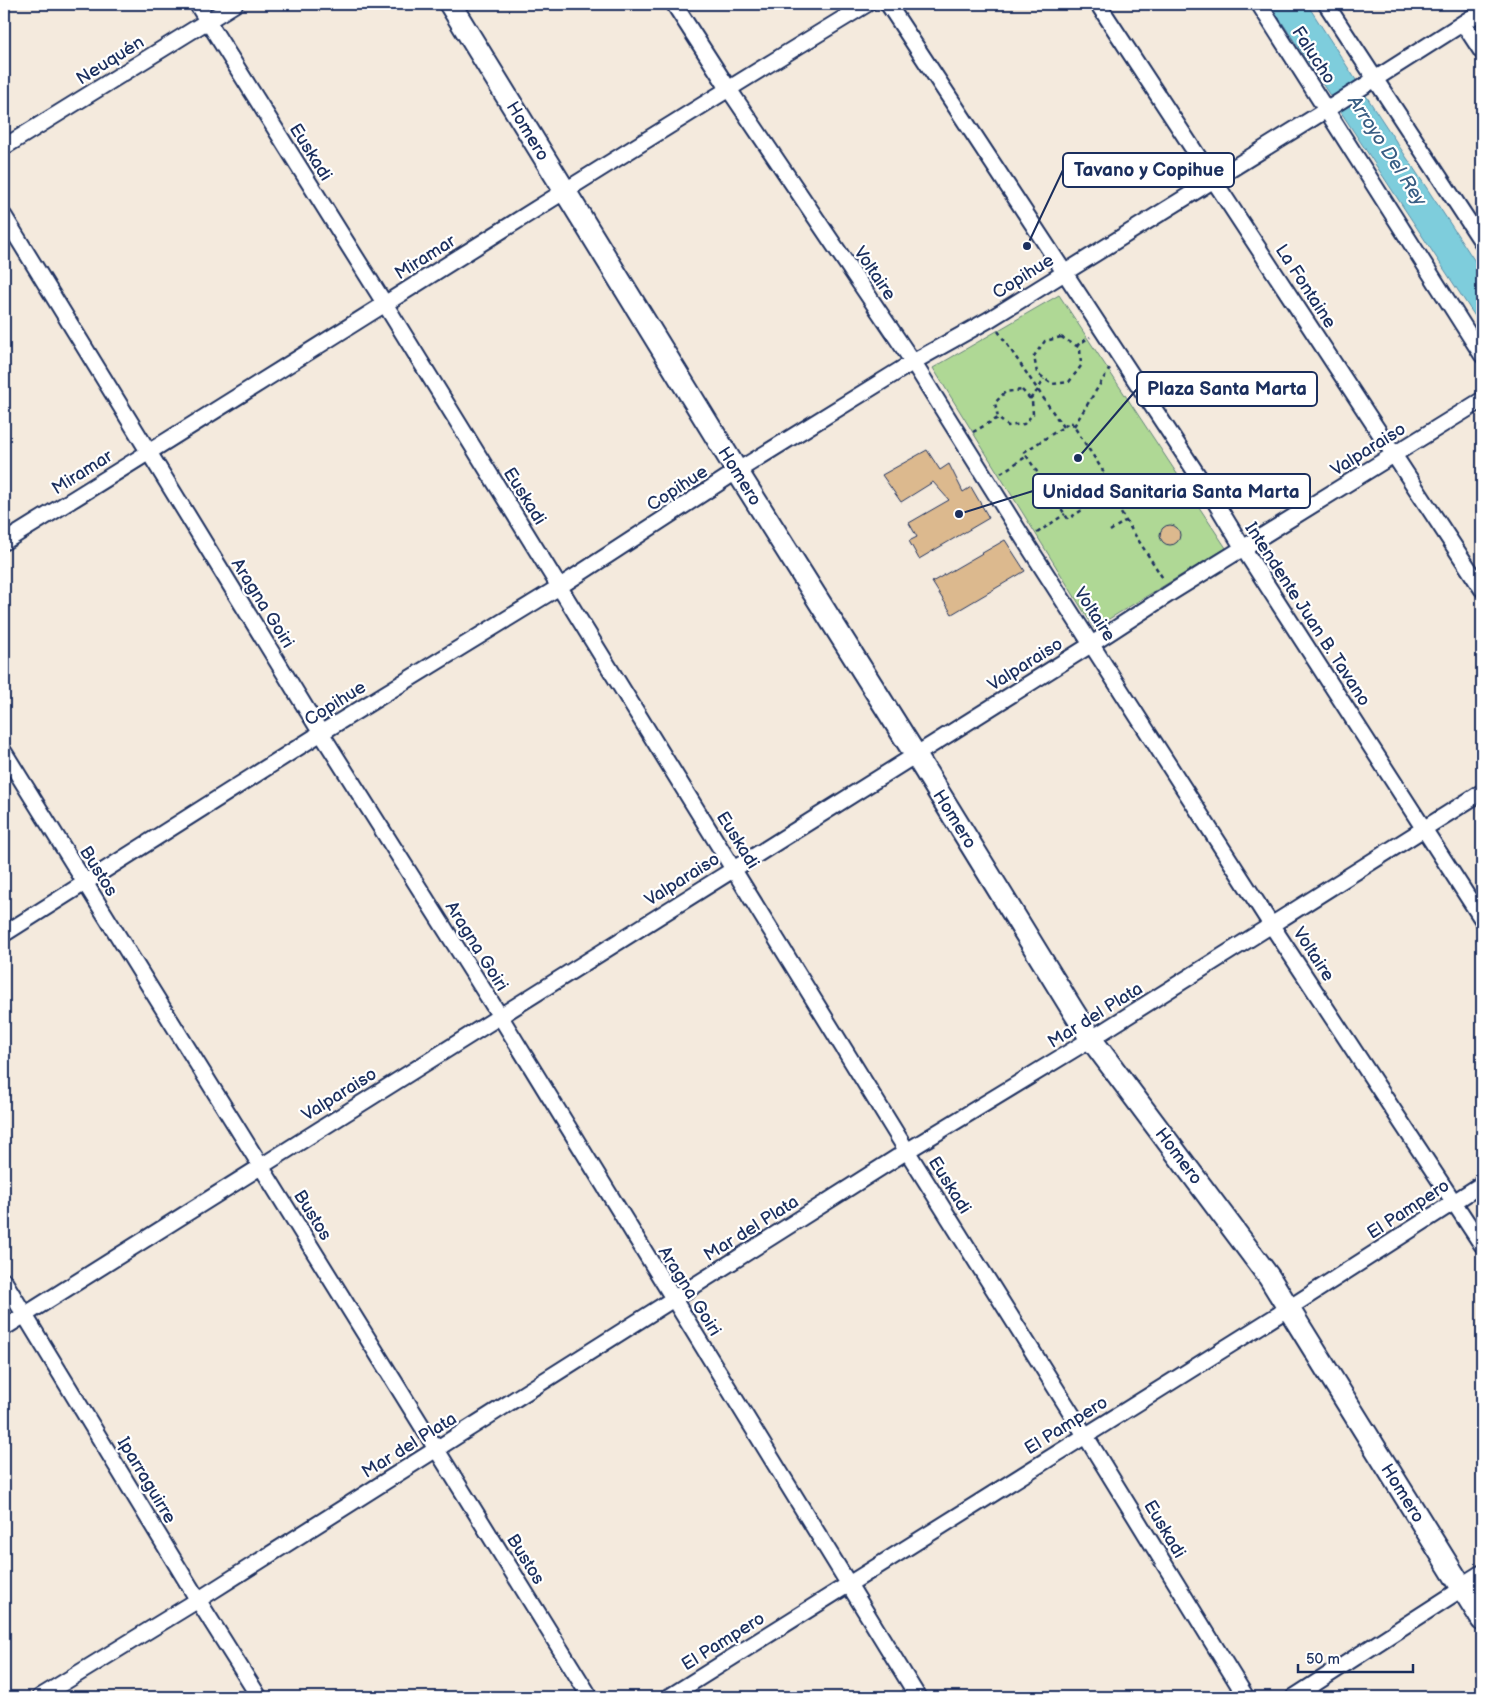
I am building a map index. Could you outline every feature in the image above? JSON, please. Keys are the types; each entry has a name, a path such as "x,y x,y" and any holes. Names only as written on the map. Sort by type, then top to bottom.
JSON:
{"main road":[{"name":"Homero","path":"450,4 737,471 916,754 1092,1039 1269,1277 1482,1620"},
{"path":"1463,1588 1482,1576"}],"street":[{"name":"Euskadi","path":"197,4 385,304 1246,1697"},
{"name":"Neuquén","path":"4,147 235,4"},
{"name":"Voltaire","path":"674,4 728,88 913,362 1025,541 1272,926 1482,1245"},
{"name":"Miramar","path":"4,542 149,453 728,88 867,4"},
{"name":"Intendente Juan B. Tavano","path":"888,4 1214,500 1482,919"},
{"name":"La Fontaine","path":"1098,4 1482,588"},
{"name":"Falucho","path":"1259,4 1329,108 1482,355"},
{"path":"1326,4 1371,81 1482,242"},
{"name":"Copihue","path":"4,934 321,734 559,587 737,471 913,362 990,319 1482,11"},
{"path":"1463,23 1482,52"},
{"name":"Aragna Goiri","path":"4,216 321,734 500,1016 672,1300 918,1697"},
{"name":"Valparaiso","path":"4,1328 1172,592 1482,400"},
{"name":"Bustos","path":"4,752 590,1697"},
{"name":"Mar del Plata","path":"40,1697 437,1450 907,1151 1092,1039 1482,792"},
{"name":"El Pampero","path":"669,1697 1289,1308 1482,1184"},
{"name":"Iparraguirre","path":"4,1281 259,1697"},
{"path":"1294,1697 1463,1588"}],"path":[{"path":"990,319 1062,427"},
{"path":"1062,337 1080,348 1081,366 1069,382 1052,384 1044,378 1037,374 1034,356 1045,342 1062,337"},
{"path":"1074,426 1119,354"},
{"path":"1030,398 1038,390 1044,378"},
{"path":"1022,390 1030,398 1032,400 1033,414 1024,424 1008,426 998,418 996,403 1005,392 1022,390"},
{"path":"961,439 998,418"},
{"path":"1071,422 1074,426 1115,488 1068,519 1024,452 1071,422"},
{"path":"988,481 1027,456"},
{"path":"1112,483 1214,500"},
{"path":"1108,493 1172,592"},
{"path":"1025,541 1065,514"},
{"path":"1110,531 1126,520"}],"green space":[{"path":"1059,295 1226,548 1094,628 933,368"}],"water":[{"name":"Arroyo Del Rey","path":"1270,4 1307,4 1482,272 1482,327"}],"building":[{"path":"927,450 940,470 949,464 963,492 971,487 989,518 919,559 909,541 917,537 909,523 949,500 933,482 901,502 882,475"},
{"path":"1170,525 1177,528 1180,535 1177,542 1170,545 1163,542 1160,535 1163,528"},
{"path":"1005,540 1025,571 952,614 932,582"}],"place":[{"name":"Tavano y Copihue","path":"1027,246"},
{"name":"Plaza Santa Marta","path":"1078,458"},
{"name":"Unidad Sanitaria Santa Marta","path":"959,514"}]}
